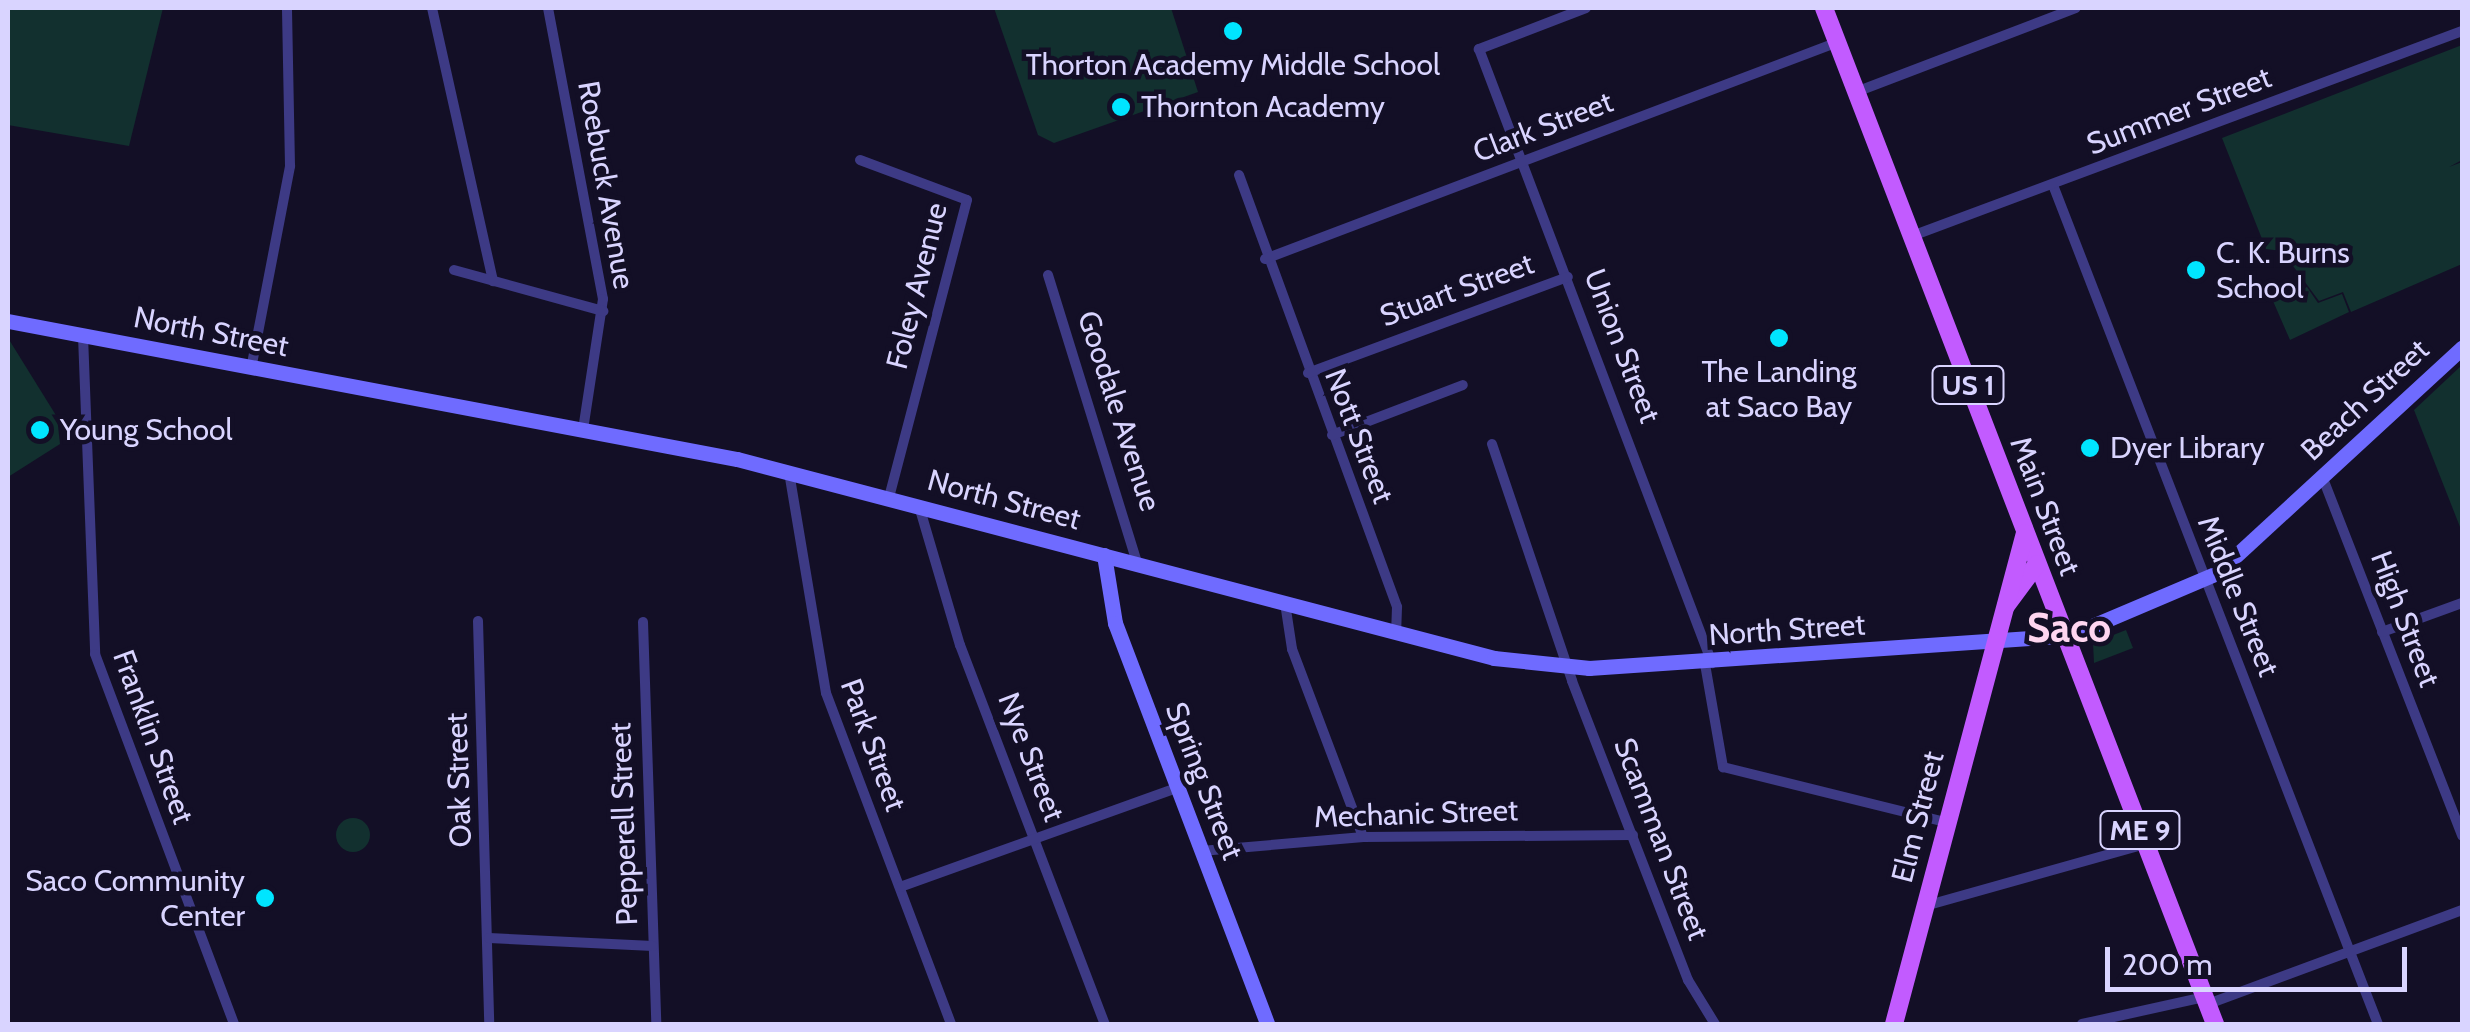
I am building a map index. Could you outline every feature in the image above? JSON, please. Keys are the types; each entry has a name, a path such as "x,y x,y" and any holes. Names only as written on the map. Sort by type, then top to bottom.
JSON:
{"main road":[{"name":"Main Street","path":"1824,8 2215,1024"},
{"name":"North Street","path":"8,322 789,472 1396,632 1568,668 1708,664 1992,633"},
{"name":"Beach Street","path":"1992,633 2065,636 2206,581 2462,348"},
{"name":"Elm Street","path":"1894,1024 1992,633 2025,533"},
{"name":"Spring Street","path":"1104,555 1109,606 1267,1024"},
{"name":"Elm Street","path":"1992,633 2037,564"}],"street":[{"path":"251,369 290,166 287,8"},
{"path":"432,8 493,281"},
{"name":"Roebuck Avenue","path":"548,8 604,310 582,430"},
{"name":"Union Street","path":"1586,8 1480,48 1568,277 1708,664 1723,767 1946,822"},
{"path":"1856,92 2076,8"},
{"name":"Summer Street","path":"1912,236 2462,31"},
{"name":"Clark Street","path":"1265,258 1838,42"},
{"name":"Foley Avenue","path":"860,160 967,200 889,498"},
{"name":"Nott Street","path":"1239,176 1265,258 1397,607 1396,632"},
{"name":"Middle Street","path":"2053,185 2378,1024"},
{"path":"454,270 604,310"},
{"name":"Goodale Avenue","path":"1048,274 1137,564"},
{"name":"Stuart Street","path":"1308,373 1568,277"},
{"name":"Franklin Street","path":"83,336 95,654 234,1024"},
{"path":"1332,435 1463,385"},
{"name":"Scamman Street","path":"1492,444 1568,668 1688,980 1716,1024"},
{"name":"Park Street","path":"789,472 819,670 951,1024"},
{"name":"High Street","path":"2322,476 2462,836"},
{"name":"Nye Street","path":"920,506 918,527 1105,1024"},
{"path":"2382,632 2462,602"},
{"path":"1285,603 1297,664 1363,837"},
{"name":"Oak Street","path":"478,621 489,1024"},
{"name":"Pepperell Street","path":"642,622 656,1024"},
{"path":"900,887 1176,788"},
{"name":"Mechanic Street","path":"1201,851 1363,837 1633,835"},
{"path":"1924,906 2146,844"},
{"path":"2082,1024 2207,1001 2351,953 2462,910"},
{"path":"489,938 653,946"}],"green space":[{"path":"8,8 163,8 129,146 8,125"},
{"path":"994,8 1171,8 1198,92 1054,143 1038,135"},
{"path":"2462,45 2462,160 2449,167 2462,162 2462,264 2351,312 2343,292 2319,301 2282,251 2266,249 2222,138"},
{"path":"2307,287 2318,303 2342,294 2349,312 2290,340 2273,301"},
{"path":"8,338 57,417 60,444 8,477"},
{"path":"2462,365 2462,532 2414,410"},
{"path":"2126,630 2133,648 2094,663 2093,643"},
{"path":"353,818 365,823 370,835 365,847 353,852 341,847 336,835 341,823"}],"place":[{"name":"Thorton Academy Middle School","path":"1233,31"},
{"name":"Thornton Academy","path":"1121,107"},
{"name":"C. K. Burns School","path":"2196,270"},
{"name":"The Landing at Saco Bay","path":"1779,338"},
{"name":"Young School","path":"40,430"},
{"name":"Dyer Library","path":"2090,448"},
{"name":"Saco Community Center","path":"265,898"}],"district":[{"name":"Saco","path":"2069,628"}]}
